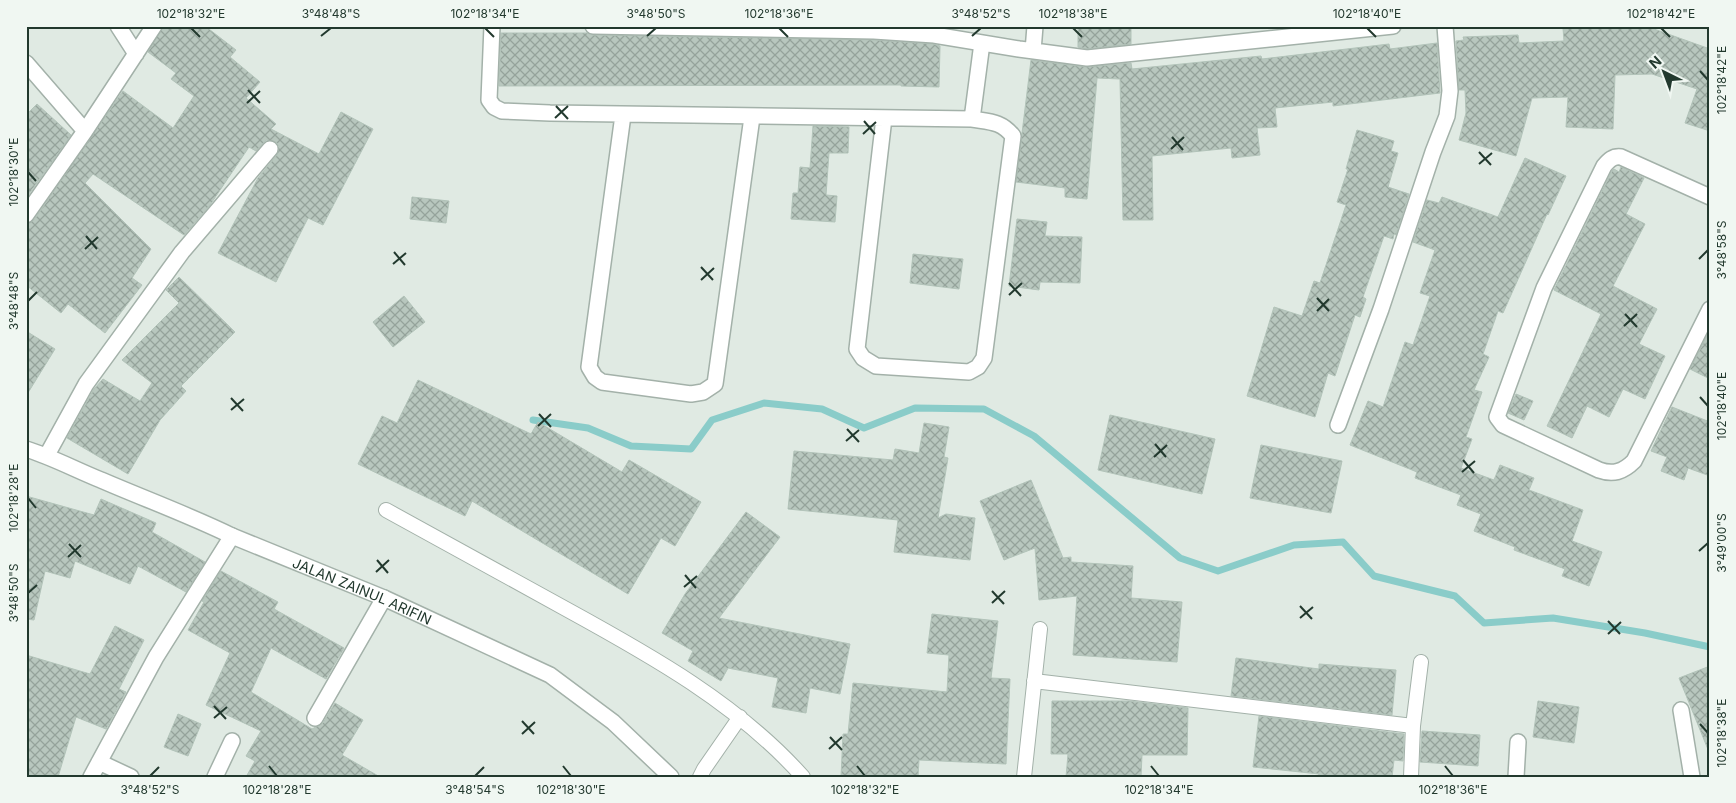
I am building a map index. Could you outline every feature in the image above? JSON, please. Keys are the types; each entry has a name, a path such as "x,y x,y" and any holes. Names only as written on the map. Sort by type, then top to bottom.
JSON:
{"street":[{"path":"118,26 136,54"},
{"path":"26,215 85,132 154,26"},
{"path":"492,26 489,100 494,107 502,111 623,115 972,119 1000,124 1007,129 1013,136 984,358 978,367 969,372 876,366 863,358 857,349 884,118"},
{"path":"593,26 874,30 934,35 1087,58 1393,26"},
{"path":"1033,51 1035,26"},
{"path":"1338,425 1380,309 1433,152 1448,116 1450,91 1445,26"},
{"path":"972,119 982,43"},
{"path":"26,63 85,132"},
{"path":"623,115 588,367 595,377 602,382 691,394 703,392 715,384 752,117"},
{"path":"47,456 86,384 182,252 270,149"},
{"path":"1710,197 1621,157 1609,160 1604,166 1544,288 1498,416 1499,421 1503,425 1607,473 1619,472 1627,468 1634,461 1710,309"},
{"name":"JALAN ZAINUL ARIFIN","path":"26,449 47,456 232,536 384,598 550,675 613,722 671,777"},
{"path":"91,777 156,657 232,536"},
{"path":"315,718 384,598"},
{"path":"1682,710 1692,777"},
{"path":"214,777 232,741"},
{"path":"1516,777 1518,742"},
{"path":"99,762 131,777"}],"lane":[{"path":"386,510 604,630 698,687 740,717 782,753 803,777"},
{"path":"1024,777 1040,629"},
{"path":"1411,777 1413,726 1421,662"},
{"path":"1034,680 1413,726"},
{"path":"700,777 740,717"}],"building":[{"path":"163,26 205,26 236,50 230,57 260,82 246,98 276,124 271,129 319,154 341,112 373,129 323,225 308,218 276,282 218,253 258,178 277,155 279,146 276,142 266,140 256,151 249,147 210,205 184,235 93,174 85,183 151,249 132,278 142,285 105,333 68,304 61,313 26,285 26,224 34,220 123,91 173,128 194,96 171,79 176,73 148,52"},
{"path":"1078,26 1131,26 1131,44 1087,49 1078,47"},
{"path":"1654,26 1654,29 1710,49 1710,131 1685,123 1697,89 1652,74 1615,75 1613,129 1566,127 1568,97 1532,98 1516,156 1459,140 1466,113 1465,90 1459,90 1456,41 1464,40 1463,37 1518,35 1519,43 1564,41 1563,28"},
{"path":"501,33 587,33 593,35 874,40 933,44 940,46 939,87 901,85 499,86"},
{"path":"1437,43 1440,93 1333,106 1333,102 1275,108 1277,127 1257,128 1260,155 1232,158 1231,148 1152,156 1153,220 1123,220 1120,79 1097,78 1087,199 1065,197 1065,188 1016,182 1031,60 1086,67 1131,63 1132,69 1261,56 1262,59 1389,44 1390,49"},
{"path":"37,104 71,135 26,198 26,115"},
{"path":"813,126 849,127 848,153 829,153 826,195 837,196 835,222 791,219 793,193 798,193 800,167 810,168"},
{"path":"1357,130 1394,141 1391,151 1398,153 1388,187 1409,194 1396,235 1394,234 1393,239 1384,236 1363,297 1366,299 1360,317 1355,315 1335,376 1328,373 1315,417 1247,396 1274,307 1302,316 1314,281 1320,283 1346,205 1337,202 1348,169 1346,169"},
{"path":"1525,158 1566,176 1503,313 1498,311 1483,354 1489,357 1474,390 1482,392 1466,437 1472,439 1461,468 1494,480 1500,465 1534,478 1529,490 1583,510 1572,541 1602,552 1589,586 1562,576 1565,569 1514,550 1515,547 1474,531 1481,514 1457,505 1461,495 1415,478 1417,472 1350,445 1368,401 1383,407 1405,342 1413,345 1430,296 1420,293 1435,250 1413,242 1427,200 1439,203 1442,197 1498,217"},
{"path":"1621,167 1644,178 1626,214 1645,224 1613,286 1657,309 1639,344 1665,356 1645,399 1623,389 1609,417 1587,406 1572,438 1547,426 1601,314 1554,290 1612,171 1614,169 1619,172"},
{"path":"412,197 449,201 446,223 410,219"},
{"path":"1017,219 1047,222 1045,236 1082,237 1080,283 1040,282 1039,290 1009,286"},
{"path":"913,254 963,259 959,289 910,283"},
{"path":"179,277 235,332 181,386 186,391 160,420 128,474 67,438 94,389 103,379 140,401 152,383 122,360 179,303 166,290"},
{"path":"404,296 425,322 393,347 373,322"},
{"path":"1710,330 1710,379 1690,369"},
{"path":"26,331 55,349 26,396"},
{"path":"418,380 531,434 538,422 622,472 629,460 701,502 675,546 661,538 628,594 472,501 465,516 358,464 382,416 397,423"},
{"path":"1516,394 1533,401 1524,420 1508,413"},
{"path":"1672,407 1710,422 1710,476 1688,468 1684,480 1661,471 1667,457 1651,451"},
{"path":"1110,415 1215,439 1202,494 1098,470"},
{"path":"924,423 949,427 944,457 948,458 938,518 946,514 975,518 970,560 894,552 898,520 788,509 794,451 893,460 895,449 919,453"},
{"path":"1261,445 1342,461 1331,513 1250,498"},
{"path":"1031,480 1063,558 1071,557 1071,562 1133,566 1131,598 1182,602 1177,662 1073,655 1077,596 1039,600 1035,548 1004,560 980,501"},
{"path":"26,496 94,515 101,499 156,523 152,532 205,562 186,592 138,566 130,584 75,561 70,578 45,571 34,620 26,619"},
{"path":"746,512 780,537 719,618 850,644 840,694 810,688 806,713 772,707 778,678 728,668 721,681 688,661 693,651 662,633 685,594"},
{"path":"221,571 278,602 274,609 344,648 326,679 271,648 251,692 312,729 323,723 335,703 363,720 342,755 380,777 246,777 255,761 246,756 261,731 206,705 230,653 188,630 204,602 202,601"},
{"path":"932,614 998,621 991,678 1010,679 1006,764 919,760 918,777 841,777 843,734 848,734 853,683 947,692 949,655 927,653"},
{"path":"115,626 144,640 119,689 126,692 106,729 76,717 58,777 26,777 26,655 90,674"},
{"path":"1236,658 1319,669 1319,664 1396,670 1392,715 1231,696"},
{"path":"1710,666 1710,752 1709,752 1679,678"},
{"path":"1052,701 1129,701 1188,708 1187,755 1142,755 1141,777 1066,777 1068,754 1051,754"},
{"path":"1538,701 1579,707 1574,743 1533,737"},
{"path":"178,714 201,724 188,756 164,747"},
{"path":"1259,716 1404,734 1403,761 1394,760 1392,777 1318,777 1319,774 1253,767"},
{"path":"1422,731 1480,735 1478,766 1420,762"}],"waterway":[{"path":"533,420 588,428 631,446 691,449 712,420 764,403 822,409 864,428 915,408 984,409 1034,436 1180,558 1218,571 1294,545 1343,542 1374,576 1455,596 1484,623 1553,618 1645,633 1710,647"}]}
